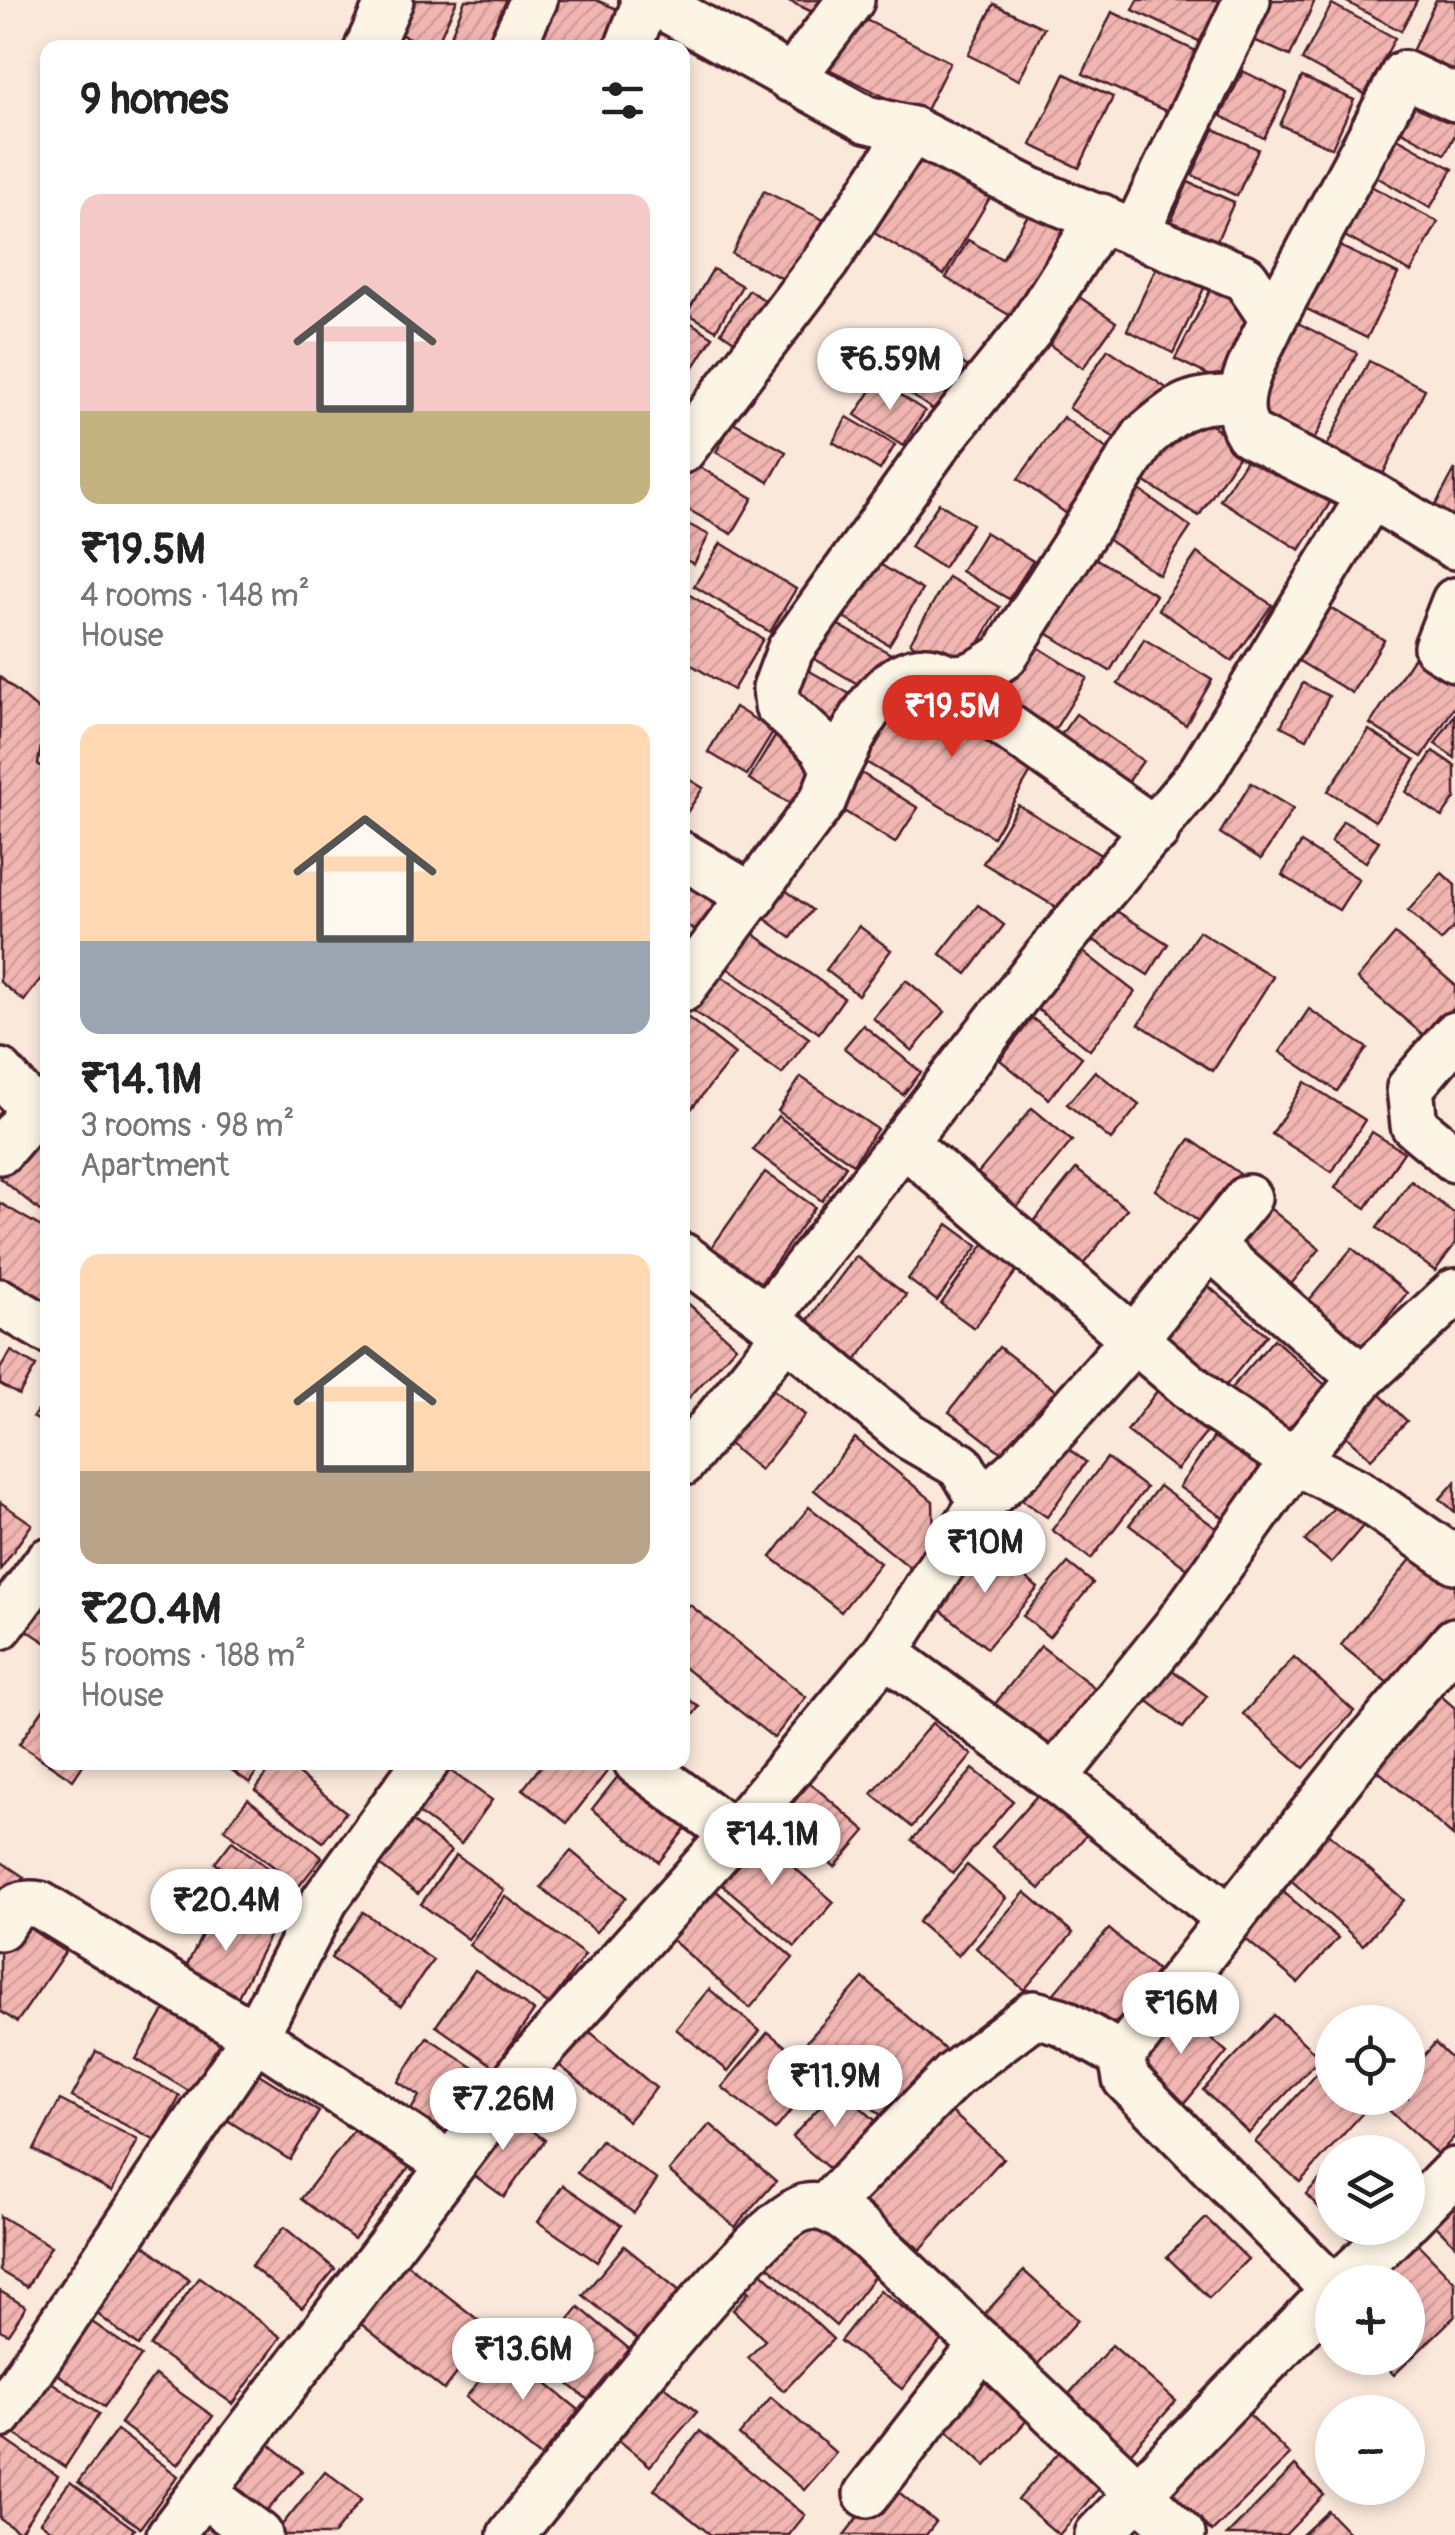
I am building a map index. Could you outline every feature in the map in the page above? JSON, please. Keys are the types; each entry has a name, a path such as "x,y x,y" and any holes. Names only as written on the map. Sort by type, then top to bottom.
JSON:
{"street":[{"path":"372,40 390,0"},
{"path":"516,40 534,0"},
{"path":"791,79 851,0"},
{"path":"835,770 823,746 778,704 776,688 790,650 939,442 1118,225 1248,0"},
{"path":"631,40 645,1 866,119 912,130 1029,190 1245,278 1274,318"},
{"path":"1455,98 1404,74 1274,318 1239,399 1238,417 1249,434 1372,495 1455,546"},
{"path":"690,439 826,260 912,130"},
{"path":"690,979 823,800 835,770 878,696 897,680 926,670 951,678 973,676 1004,656 1145,436 1176,409 1200,398 1239,399"},
{"path":"690,1451 903,1142 1046,958 1156,830 1248,699 1372,495"},
{"path":"1455,601 1436,647 1455,658"},
{"path":"926,670 1156,830"},
{"path":"690,860 753,897"},
{"path":"1455,1035 1410,1088 1414,1125 1455,1158"},
{"path":"0,1072 20,1090 28,1104 24,1122 0,1151"},
{"path":"903,1142 1216,1408 1294,1462 1357,1492 1455,1560"},
{"path":"170,2535 528,2064 734,1834 885,1653 982,1502 1021,1467 1134,1339 1248,1198"},
{"path":"1210,1246 1362,1378"},
{"path":"690,1262 777,1326 910,1436 961,1466 982,1502"},
{"path":"1054,1778 1176,1627 1294,1462 1362,1378 1455,1292"},
{"path":"0,1302 40,1325"},
{"path":"0,1626 40,1572"},
{"path":"1315,2274 1126,2079 1122,2056 1455,1641"},
{"path":"885,1653 1054,1778 1229,1918"},
{"path":"0,2415 254,2036 325,1900 403,1770"},
{"path":"648,1770 734,1834"},
{"path":"0,1927 12,1908 25,1902 40,1905 254,2036 450,2164"},
{"path":"826,2208 954,2075 1034,2014 1060,2021 1122,2056"},
{"path":"1425,2201 1455,2172"},
{"path":"510,2535 703,2301 784,2220 804,2207 826,2208 867,2236 1182,2535"},
{"path":"1360,2265 1381,2245"},
{"path":"1098,2535 1315,2309"},
{"path":"867,2494 983,2345"},
{"path":"204,2493 259,2535"}],"building":[{"path":"411,0 457,0 439,40 414,40 396,33"},
{"path":"465,0 511,0 495,40 449,40"},
{"path":"540,0 596,0 631,15 620,40 522,40"},
{"path":"787,0 833,0 825,18"},
{"path":"1138,0 1226,0 1205,44 1133,10"},
{"path":"1261,0 1315,0 1290,56 1245,36"},
{"path":"1343,0 1417,0 1401,31"},
{"path":"1436,0 1455,0 1455,80 1409,58"},
{"path":"994,4 1044,28 1019,80 968,55"},
{"path":"1332,4 1395,38 1365,94 1302,60"},
{"path":"1112,12 1205,55 1177,116 1083,74"},
{"path":"854,14 950,62 923,116 827,68"},
{"path":"1243,71 1287,93 1264,138 1221,116"},
{"path":"1065,74 1113,97 1079,168 1031,145"},
{"path":"1302,77 1354,100 1332,148 1280,125"},
{"path":"1419,93 1455,112 1455,135 1445,154 1400,130"},
{"path":"1214,129 1258,149 1237,196 1192,175"},
{"path":"1392,135 1453,169 1430,208 1370,173"},
{"path":"915,149 991,196 944,275 866,228"},
{"path":"1354,177 1438,222 1411,272 1328,227"},
{"path":"1188,182 1234,202 1211,254 1166,234"},
{"path":"764,191 832,224 800,287 732,254"},
{"path":"1035,203 1083,230 1028,326 946,278 968,240 1002,259"},
{"path":"1327,240 1398,274 1367,338 1296,304"},
{"path":"1158,264 1205,286 1173,353 1127,330"},
{"path":"713,269 742,286 716,330 690,315 690,308"},
{"path":"1214,283 1249,305 1254,339 1231,386 1175,359"},
{"path":"1066,288 1116,322 1083,368 1034,334"},
{"path":"749,290 775,307 747,350 721,332"},
{"path":"690,322 713,337 690,373"},
{"path":"1298,323 1357,353 1312,444 1252,415"},
{"path":"915,330 971,369 939,414 883,375"},
{"path":"1108,349 1168,389 1130,448 1069,408"},
{"path":"1369,361 1425,389 1382,476 1326,448"},
{"path":"878,380 925,411 903,446 855,415"},
{"path":"1185,408 1244,447 1199,516 1139,478"},
{"path":"847,417 895,445 880,470 833,442"},
{"path":"1063,417 1118,457 1074,519 1018,479"},
{"path":"733,422 786,452 769,482 716,452"},
{"path":"1254,447 1333,498 1300,550 1220,500"},
{"path":"690,462 753,498 732,534 690,510"},
{"path":"1455,469 1455,519 1434,508"},
{"path":"1134,486 1191,527 1159,575 1100,534"},
{"path":"939,503 972,524 943,568 910,547"},
{"path":"690,525 709,535 694,564 690,562"},
{"path":"985,532 1033,561 1009,599 961,571"},
{"path":"721,543 796,589 770,632 694,586"},
{"path":"1080,549 1156,595 1110,671 1033,625"},
{"path":"1197,553 1272,605 1232,661 1158,609"},
{"path":"870,558 922,590 889,645 837,613"},
{"path":"948,577 1000,607 962,673 910,643"},
{"path":"690,595 763,639 733,690 690,664"},
{"path":"1321,602 1384,640 1352,693 1289,655"},
{"path":"833,622 891,654 870,691 813,658"},
{"path":"1025,639 1087,678 1047,742 985,703"},
{"path":"1144,639 1212,680 1186,725 1118,684"},
{"path":"1417,652 1455,677 1455,706 1422,757 1370,724"},
{"path":"808,670 862,701 840,739 785,708"},
{"path":"0,677 40,711 40,980 24,1001 0,982"},
{"path":"910,683 1039,758 993,837 864,761"},
{"path":"1303,683 1329,696 1307,739 1281,726"},
{"path":"735,707 774,731 747,775 708,752"},
{"path":"1076,714 1143,761 1122,791 1055,743"},
{"path":"1455,714 1455,758 1435,744"},
{"path":"1369,730 1415,760 1375,821 1328,791"},
{"path":"776,735 830,767 803,811 749,779"},
{"path":"1433,751 1455,766 1455,798 1442,817 1406,792"},
{"path":"858,771 918,808 895,843 836,806"},
{"path":"690,780 703,788 690,808"},
{"path":"1251,783 1293,809 1261,859 1220,833"},
{"path":"1018,805 1109,860 1074,918 983,863"},
{"path":"1343,821 1379,841 1366,862 1331,842"},
{"path":"1301,843 1359,879 1339,910 1282,875"},
{"path":"1442,873 1455,885 1455,926 1441,941 1408,911"},
{"path":"690,875 734,900 712,939 690,927"},
{"path":"780,886 812,910 791,938 759,914"},
{"path":"1101,901 1168,944 1148,975 1081,932"},
{"path":"978,905 1004,925 967,974 940,954"},
{"path":"859,926 891,950 858,995 826,970"},
{"path":"748,930 844,998 819,1033 723,965"},
{"path":"1199,931 1273,977 1213,1071 1139,1024"},
{"path":"1395,934 1455,985 1455,1007 1428,1039 1357,979"},
{"path":"1072,943 1135,992 1090,1050 1027,1001"},
{"path":"713,970 809,1038 782,1074 690,1008"},
{"path":"906,980 945,1012 912,1051 873,1018"},
{"path":"1309,1009 1367,1048 1337,1091 1280,1052"},
{"path":"1032,1018 1082,1057 1049,1099 1000,1060"},
{"path":"690,1019 735,1054 690,1110"},
{"path":"863,1025 921,1072 903,1095 844,1048"},
{"path":"1095,1071 1139,1105 1111,1140 1067,1104"},
{"path":"801,1077 877,1129 853,1164 778,1111"},
{"path":"1305,1082 1365,1120 1332,1172 1272,1134"},
{"path":"1032,1108 1072,1141 1014,1211 974,1178"},
{"path":"778,1116 846,1166 822,1201 753,1150"},
{"path":"40,1125 40,1211 0,1178"},
{"path":"1372,1132 1404,1152 1366,1208 1335,1188"},
{"path":"1190,1139 1246,1178 1209,1229 1155,1190"},
{"path":"1076,1169 1127,1209 1078,1271 1027,1230"},
{"path":"765,1172 815,1207 757,1289 707,1254"},
{"path":"1411,1181 1455,1214 1455,1244 1435,1271 1377,1228"},
{"path":"0,1203 40,1226 40,1304 0,1281"},
{"path":"1267,1206 1320,1249 1282,1295 1229,1252"},
{"path":"948,1224 978,1246 937,1301 908,1279"},
{"path":"990,1236 1024,1261 974,1328 941,1304"},
{"path":"1352,1248 1407,1293 1361,1351 1305,1305"},
{"path":"856,1256 906,1295 852,1366 802,1328"},
{"path":"1196,1276 1267,1335 1224,1388 1152,1327"},
{"path":"690,1305 736,1346 690,1397"},
{"path":"1274,1339 1333,1392 1286,1445 1227,1393"},
{"path":"999,1347 1061,1395 1011,1460 949,1412"},
{"path":"11,1351 36,1366 19,1395 0,1384 0,1369"},
{"path":"756,1376 805,1415 760,1470 712,1430"},
{"path":"1160,1387 1211,1427 1177,1470 1127,1431"},
{"path":"1374,1389 1407,1421 1371,1459 1337,1428"},
{"path":"1216,1434 1273,1473 1235,1526 1179,1487"},
{"path":"855,1438 933,1501 934,1542 913,1570 814,1490"},
{"path":"1062,1444 1086,1462 1047,1517 1022,1500"},
{"path":"1107,1458 1146,1488 1091,1559 1052,1530"},
{"path":"1455,1482 1455,1512 1440,1499"},
{"path":"1159,1486 1227,1536 1197,1576 1129,1525"},
{"path":"1344,1496 1369,1519 1331,1563 1305,1541"},
{"path":"0,1502 32,1524 0,1570"},
{"path":"809,1507 880,1563 841,1612 771,1557"},
{"path":"984,1543 1038,1588 987,1648 932,1603"},
{"path":"1421,1547 1455,1574 1455,1617 1395,1689 1341,1645"},
{"path":"1068,1563 1093,1583 1049,1637 1023,1616"},
{"path":"40,1587 40,1639 16,1623"},
{"path":"690,1605 806,1697 774,1738 690,1672"},
{"path":"1041,1646 1095,1688 1040,1758 986,1715"},
{"path":"1294,1657 1354,1711 1304,1768 1243,1714"},
{"path":"1160,1661 1207,1696 1183,1728 1136,1692"},
{"path":"1433,1689 1455,1708 1453,1836 1369,1763"},
{"path":"690,1700 699,1707 690,1719"},
{"path":"40,1714 40,1758 19,1744"},
{"path":"932,1723 972,1755 912,1827 872,1794"},
{"path":"973,1769 1013,1801 953,1873 912,1840"},
{"path":"58,1770 80,1770 73,1780"},
{"path":"231,1770 259,1770 250,1783"},
{"path":"270,1770 293,1770 346,1812 323,1842 255,1790"},
{"path":"438,1770 449,1770 492,1800 461,1844 411,1808"},
{"path":"538,1770 608,1770 567,1823 523,1789"},
{"path":"619,1775 686,1828 659,1862 592,1809"},
{"path":"810,1783 866,1831 835,1867 779,1819"},
{"path":"1041,1791 1089,1832 1040,1889 992,1847"},
{"path":"248,1799 322,1857 299,1886 224,1829"},
{"path":"400,1812 451,1851 418,1894 367,1856"},
{"path":"750,1829 834,1902 795,1947 710,1874"},
{"path":"1324,1829 1404,1900 1363,1945 1284,1874"},
{"path":"232,1841 299,1891 283,1913 215,1863"},
{"path":"571,1851 626,1897 596,1932 541,1887"},
{"path":"456,1855 504,1890 468,1939 421,1904"},
{"path":"0,1861 24,1877 0,1911"},
{"path":"967,1865 1006,1898 958,1956 918,1922"},
{"path":"706,1882 793,1958 750,2008 663,1932"},
{"path":"1275,1885 1338,1938 1298,1983 1236,1931"},
{"path":"1025,1892 1073,1933 1024,1990 976,1948"},
{"path":"222,1895 276,1923 230,2012 177,1985"},
{"path":"505,1896 585,1955 549,2005 469,1945"},
{"path":"363,1912 433,1960 401,2006 331,1958"},
{"path":"20,1922 65,1952 17,2022 0,2011 0,1952"},
{"path":"1109,1929 1159,1972 1099,2042 1049,1999"},
{"path":"475,1970 534,2011 495,2067 436,2026"},
{"path":"863,1978 958,2061 898,2130 802,2047"},
{"path":"709,1989 760,2031 728,2071 676,2029"},
{"path":"1170,2003 1227,2052 1179,2110 1140,2069 1163,2041 1149,2030"},
{"path":"165,2009 221,2043 192,2093 136,2059"},
{"path":"1274,2015 1315,2053 1315,2063 1249,2133 1203,2090"},
{"path":"588,2030 656,2088 628,2121 559,2065"},
{"path":"768,2032 820,2075 775,2130 722,2087"},
{"path":"427,2037 485,2075 446,2134 411,2110 419,2096 398,2082"},
{"path":"1435,2043 1455,2062 1455,2136 1438,2155 1425,2143 1425,2135 1416,2135 1394,2115 1425,2115 1425,2054"},
{"path":"96,2051 180,2096 156,2141 72,2097"},
{"path":"251,2069 319,2112 290,2160 221,2116"},
{"path":"1315,2076 1315,2115 1361,2115 1343,2135 1315,2135 1315,2166 1300,2182 1255,2142"},
{"path":"838,2087 877,2122 833,2172 792,2137"},
{"path":"935,2097 1003,2158 920,2250 851,2189"},
{"path":"60,2100 138,2140 112,2191 34,2150"},
{"path":"502,2108 545,2140 504,2197 460,2165"},
{"path":"710,2124 776,2181 735,2227 669,2171"},
{"path":"358,2125 411,2165 354,2239 301,2199"},
{"path":"601,2140 657,2180 634,2213 577,2173"},
{"path":"563,2185 621,2225 597,2262 538,2222"},
{"path":"1315,2185 1315,2203 1306,2194"},
{"path":"1455,2194 1455,2245 1430,2220"},
{"path":"0,2216 51,2246 27,2287 0,2271"},
{"path":"815,2217 881,2268 836,2326 756,2256"},
{"path":"1206,2218 1248,2259 1209,2298 1167,2257"},
{"path":"284,2227 335,2269 302,2308 251,2266"},
{"path":"137,2239 189,2280 138,2346 86,2305"},
{"path":"1409,2245 1419,2245 1455,2282 1455,2316 1425,2345 1425,2265 1388,2265"},
{"path":"624,2246 686,2296 645,2346 583,2295"},
{"path":"398,2257 491,2330 444,2390 351,2316"},
{"path":"750,2261 833,2339 784,2391 748,2358 765,2340 733,2310 749,2292 734,2279"},
{"path":"1024,2271 1078,2320 1033,2369 980,2319"},
{"path":"199,2277 281,2337 233,2404 150,2346"},
{"path":"880,2290 943,2338 902,2389 840,2341"},
{"path":"0,2291 26,2307 8,2334 0,2330"},
{"path":"579,2307 634,2353 593,2404 537,2358"},
{"path":"79,2313 141,2356 104,2407 42,2363"},
{"path":"1112,2345 1176,2401 1126,2458 1062,2402"},
{"path":"505,2350 579,2410 541,2457 466,2397"},
{"path":"36,2372 99,2414 65,2467 1,2425"},
{"path":"976,2373 1027,2420 986,2466 934,2418"},
{"path":"155,2375 213,2416 178,2465 120,2423"},
{"path":"661,2383 697,2412 650,2466 615,2437"},
{"path":"771,2397 836,2453 804,2490 739,2435"},
{"path":"1238,2403 1290,2455 1212,2532 1161,2481"},
{"path":"117,2430 178,2476 140,2528 78,2482"},
{"path":"700,2431 805,2515 789,2535 711,2535 654,2489"},
{"path":"1,2437 58,2476 20,2532 0,2519"},
{"path":"266,2441 302,2471 266,2512 232,2482"},
{"path":"1060,2451 1101,2486 1059,2535 1018,2500"},
{"path":"1295,2466 1315,2486 1315,2504 1285,2535 1227,2535"},
{"path":"325,2471 362,2499 333,2535 274,2535"},
{"path":"70,2482 134,2529 130,2535 57,2535 40,2522"},
{"path":"886,2482 936,2522 926,2535 844,2535"},
{"path":"202,2507 243,2535 184,2535"},
{"path":"1328,2511 1351,2535 1302,2535"}]}
